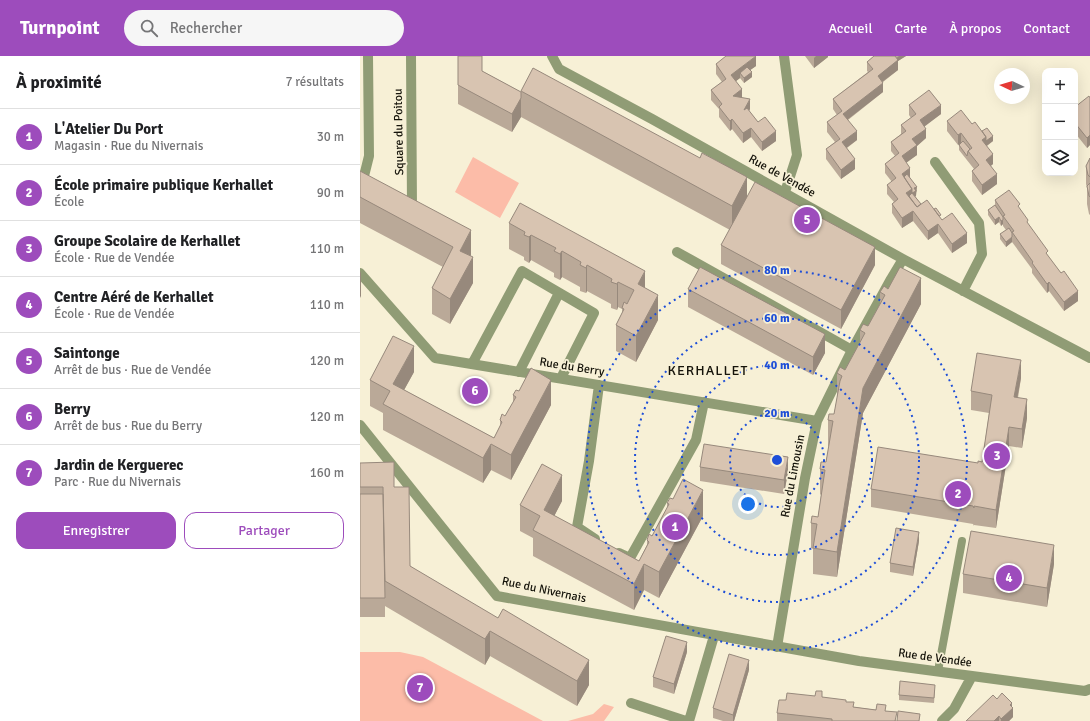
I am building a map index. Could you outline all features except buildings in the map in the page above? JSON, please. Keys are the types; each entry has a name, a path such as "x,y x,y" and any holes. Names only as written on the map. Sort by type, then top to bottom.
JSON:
{"street":[{"path":"364,181 369,156 368,56"},
{"name":"Square du Poitou","path":"400,201 416,209 411,56"},
{"name":"Rue de Vendée","path":"552,56 559,69 785,192 903,259 1090,358"},
{"path":"784,56 797,156 785,192"},
{"path":"935,162 979,223 982,254 963,291"},
{"path":"677,252 852,350"},
{"name":"Rue du Limousin","path":"777,647 805,478 817,421 852,350 903,259"},
{"path":"472,364 522,271 594,313 561,378"},
{"name":"Rue du Berry","path":"360,272 435,358 817,421"},
{"path":"519,372 560,293"},
{"path":"599,385 589,461 577,527 608,547 630,558 696,440 704,402"},
{"name":"Rue du Nivernais","path":"360,425 497,596 777,647"},
{"path":"631,703 688,721 714,636"},
{"name":"Rue de Vendée","path":"777,647 859,661 1085,691 1090,689"},
{"path":"942,721 954,710 972,676"}],"lane":[{"path":"938,671 962,541"}],"shaded area":[{"path":"473,157 519,183 500,218 455,192"},
{"path":"360,652 400,652 423,657 543,721 360,721"},
{"path":"604,704 614,707 604,721 568,721 593,714"}],"place":[{"name":"Saintonge","path":"807,220"},
{"name":"Berry","path":"475,391"},
{"name":"Groupe Scolaire de Kerhallet","path":"997,456"},
{"name":"École primaire publique Kerhallet","path":"958,494"},
{"name":"L'Atelier Du Port","path":"675,527"},
{"name":"Centre Aéré de Kerhallet","path":"1009,578"},
{"name":"Jardin de Kerguerec","path":"420,688"}],"district":[{"name":"KERHALLET","path":"708,370"}]}
